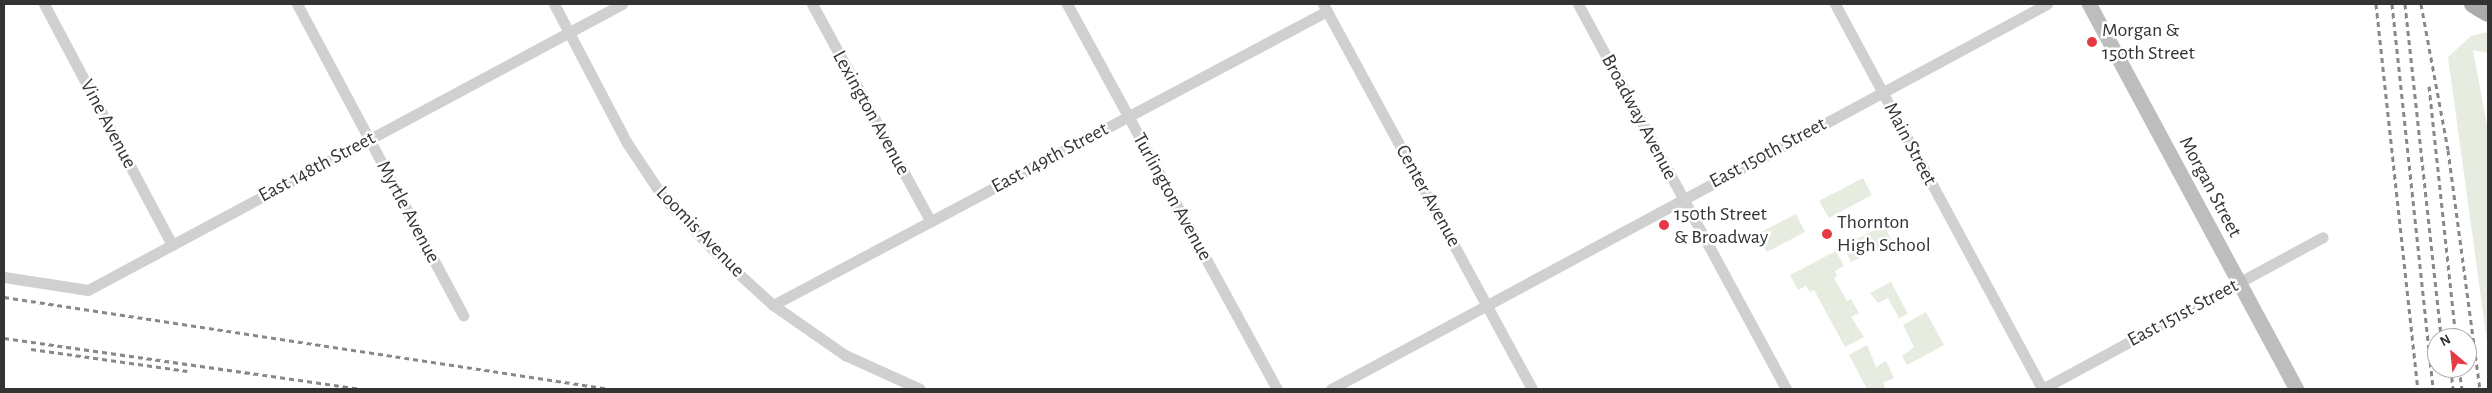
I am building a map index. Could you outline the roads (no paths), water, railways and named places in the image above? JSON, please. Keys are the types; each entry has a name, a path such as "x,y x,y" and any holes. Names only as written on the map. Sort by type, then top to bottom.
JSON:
{"main road":[{"path":"2473,4 2488,13"}],"street":[{"name":"Vine Avenue","path":"44,4 172,245"},
{"name":"Myrtle Avenue","path":"297,4 463,315"},
{"name":"Loomis Avenue","path":"554,4 627,143 663,198 718,255 773,304 845,355 920,389"},
{"name":"East 148th Street","path":"4,277 88,290 622,4"},
{"name":"Lexington Avenue","path":"812,4 931,222"},
{"name":"Turlington Avenue","path":"1067,4 1277,389"},
{"name":"Broadway Avenue","path":"1578,4 1786,389"},
{"name":"Main Street","path":"1835,4 2042,389"},
{"name":"East 150th Street","path":"1331,389 1488,306 1683,198 2047,4"},
{"name":"Morgan Street","path":"2089,4 2296,389"},
{"name":"East 149th Street","path":"773,304 931,222 1325,7"},
{"name":"Center Avenue","path":"1325,7 1532,389"},
{"name":"East 151st Street","path":"2042,389 2324,237"}],"railway":[{"path":"2376,4 2418,389"},
{"path":"2392,4 2433,389"},
{"path":"2405,4 2440,328"},
{"path":"2421,4 2448,150 2480,389"},
{"path":"2429,86 2455,328"},
{"path":"4,297 610,389"},
{"path":"4,338 363,389"},
{"path":"31,349 187,371"},
{"path":"2452,378 2453,389"},
{"path":"2460,378 2462,389"}],"place":[{"name":"Morgan & 150th Street","path":"2092,42"},
{"name":"150th Street & Broadway","path":"1664,225"},
{"name":"Thornton High School","path":"1827,234"}]}
